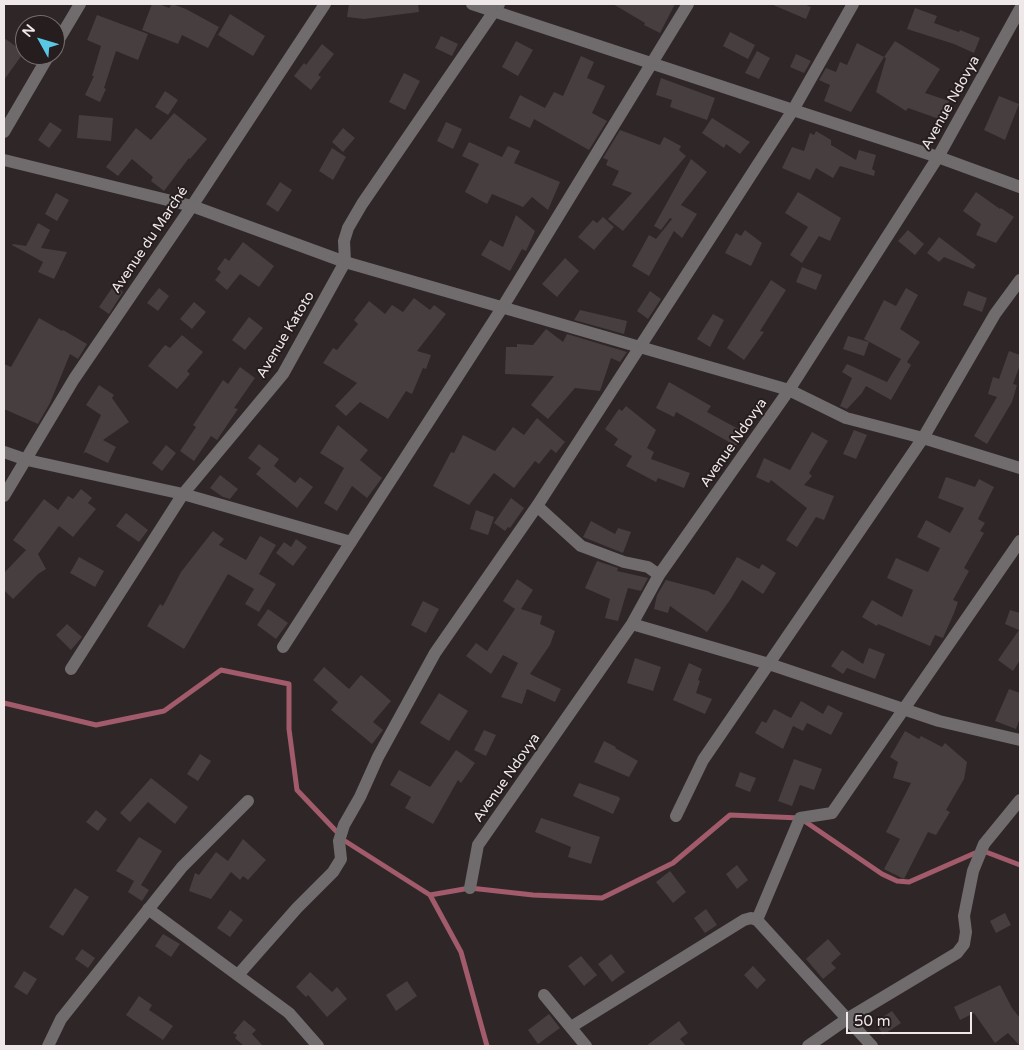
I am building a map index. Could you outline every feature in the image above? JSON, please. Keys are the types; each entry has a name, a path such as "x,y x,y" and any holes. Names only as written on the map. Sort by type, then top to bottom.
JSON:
{"street":[{"path":"65,29 80,4"},
{"name":"Avenue du Marché","path":"4,496 74,379 192,206 325,4"},
{"path":"472,4 497,8 652,63 938,157 1020,187"},
{"path":"283,647 502,308 688,4"},
{"path":"238,975 297,908 334,872 341,859 339,841 344,825 360,797 378,757 435,653 537,506 792,110 853,4"},
{"name":"Avenue Katoto","path":"71,669 183,494 283,374 345,262 344,241 348,228 362,204 497,8"},
{"name":"Avenue Ndovya","path":"470,888 478,845 632,624 659,575 789,390 938,157 1020,9"},
{"path":"4,132 44,65"},
{"path":"4,160 192,206 345,262 789,390 846,418 923,438 1020,468"},
{"path":"676,816 703,760 923,438 995,314 1020,280"},
{"path":"4,452 27,460 183,494 351,542"},
{"path":"537,506 581,546 624,562 648,567 659,575"},
{"path":"757,920 800,818 832,813 1020,542"},
{"path":"632,624 769,664 939,721 1020,740"},
{"path":"808,1046 957,953 964,944 966,932 964,916 973,871 984,844 1020,800"},
{"path":"48,1046 61,1019 182,867 248,801"},
{"path":"148,909 289,1013 318,1046"},
{"path":"571,1027 744,920 751,918 757,920 872,1046"},
{"path":"544,995 586,1046"}],"building":[{"path":"152,4 159,4 169,8 172,4 186,9 219,27 208,48 182,35 178,44 142,30"},
{"path":"349,4 418,4 419,12 364,19 347,17"},
{"path":"613,4 675,4 660,33 644,25 645,23"},
{"path":"771,4 804,4 811,7 806,19"},
{"path":"915,8 937,16 934,23 980,38 974,53 954,44 907,29"},
{"path":"230,14 265,36 253,56 218,35"},
{"path":"97,15 148,34 138,60 116,51 104,88 106,89 100,102 85,95 94,76 92,76 101,46 87,40"},
{"path":"730,32 755,45 748,59 723,46"},
{"path":"441,36 458,44 452,56 435,48"},
{"path":"4,38 15,46 15,65 4,80"},
{"path":"516,41 533,50 518,76 502,67"},
{"path":"895,41 940,69 925,93 949,101 942,120 908,108 906,111 876,92 886,58 884,57"},
{"path":"857,43 884,57 851,112 824,101 830,85 819,80 826,68 836,72 840,62 847,65"},
{"path":"322,44 334,54 318,75 321,77 311,90 294,76 304,63 306,65"},
{"path":"757,51 770,58 759,79 745,73"},
{"path":"796,54 811,61 804,73 790,67"},
{"path":"581,56 594,62 587,78 605,86 592,113 607,121 589,150 534,119 530,128 509,118 520,95 545,108 554,92 563,96"},
{"path":"404,73 420,81 405,110 389,102"},
{"path":"661,78 715,98 707,120 670,107 672,100 656,95"},
{"path":"165,91 178,100 168,115 155,107"},
{"path":"999,96 1019,104 1005,140 984,130"},
{"path":"174,113 207,139 189,158 164,191 151,181 153,177 132,159 118,176 106,167 136,128 151,140"},
{"path":"79,115 113,118 111,141 77,138"},
{"path":"712,118 750,142 740,154 726,144 724,148 702,133"},
{"path":"50,122 62,130 49,148 38,140"},
{"path":"446,122 462,129 453,149 437,141"},
{"path":"343,128 355,138 343,152 332,142"},
{"path":"620,130 660,145 664,137 681,146 679,150 686,156 623,231 608,219 632,193 612,185 619,171 606,165 608,160 603,158"},
{"path":"816,131 831,140 831,145 856,160 859,150 876,155 872,169 875,171 874,176 840,166 833,178 816,168 810,180 782,168 792,147 804,151 810,133 814,135"},
{"path":"469,142 502,157 508,146 520,151 514,163 560,182 548,210 532,197 523,207 492,194 487,204 465,192 479,164 462,156"},
{"path":"332,148 346,157 333,180 319,171"},
{"path":"691,159 707,172 681,205 697,214 682,238 674,231 649,276 632,266 649,235 656,239 672,219 670,218 661,230 654,226"},
{"path":"280,182 292,190 278,212 266,204"},
{"path":"798,192 841,218 830,241 819,236 802,263 790,255 808,227 785,213"},
{"path":"976,192 1014,217 996,243 976,235 981,224 963,211"},
{"path":"56,193 69,200 57,221 45,214"},
{"path":"516,215 535,231 526,251 522,249 510,271 481,255 490,240 503,247"},
{"path":"603,217 614,227 594,250 578,237 593,220 597,223"},
{"path":"38,223 50,230 41,248 67,252 54,279 38,272 43,262 12,245 26,246"},
{"path":"745,230 762,243 751,266 725,253 736,233 741,236"},
{"path":"908,230 924,244 915,255 898,241"},
{"path":"939,237 976,265 973,269 944,257 939,262 927,253"},
{"path":"243,242 274,266 259,287 240,274 227,290 215,280 221,272 217,269 225,258 229,261"},
{"path":"565,258 579,271 557,297 542,284"},
{"path":"802,267 822,275 816,290 796,282"},
{"path":"771,280 786,290 760,331 764,332 744,360 727,348"},
{"path":"114,285 123,292 109,314 99,307"},
{"path":"159,288 169,296 158,311 147,303"},
{"path":"906,288 918,295 900,329 920,342 907,362 911,365 891,400 866,386 847,409 840,406 852,378 842,372 847,364 887,382 901,359 864,339 884,300 896,306"},
{"path":"650,291 661,299 648,319 637,311"},
{"path":"968,291 987,298 982,312 963,305"},
{"path":"414,298 430,310 434,305 446,314 417,351 431,355 426,369 423,368 412,394 406,391 388,419 360,402 346,416 335,406 357,383 323,363 333,348 337,350 358,324 354,320 369,301 385,314 392,305 403,312"},
{"path":"194,302 206,312 192,329 180,319"},
{"path":"580,310 627,321 624,334 574,320"},
{"path":"713,314 724,320 710,347 697,339"},
{"path":"249,317 263,328 245,350 232,340"},
{"path":"39,318 87,344 78,359 70,354 50,403 38,424 4,409 4,364 11,367"},
{"path":"546,329 563,342 567,334 627,352 620,362 611,358 600,391 575,388 548,419 531,405 554,376 505,374 506,347 517,347 517,344 533,345"},
{"path":"182,335 203,352 187,371 190,374 177,389 148,366 165,345 170,348"},
{"path":"848,336 869,342 864,356 843,349"},
{"path":"1009,351 1020,355 1020,365 1013,384 1017,385 1012,402 987,444 974,436 997,397 988,394 993,377 999,379"},
{"path":"240,367 255,378 234,408 238,409 217,440 211,436 194,461 180,451 196,427 193,425 223,380 228,384"},
{"path":"669,382 711,406 707,412 744,432 736,446 676,412 674,417 656,408"},
{"path":"99,385 114,395 112,398 129,422 103,440 116,447 108,463 85,452 83,454 101,415 86,405"},
{"path":"626,406 656,430 647,448 654,452 651,459 690,473 684,488 658,478 656,482 626,466 632,456 614,445 618,439 605,429 619,409 622,411"},
{"path":"537,418 565,442 556,453 551,449 539,464 535,461 514,488 494,473 469,505 433,486 451,452 454,453 463,435 495,451 513,427 524,435"},
{"path":"338,425 368,450 360,460 382,478 367,498 352,486 337,511 324,503 344,468 320,453"},
{"path":"854,430 867,435 856,459 843,454"},
{"path":"812,432 828,441 809,473 812,476 804,485 834,496 824,520 816,517 797,547 786,540 807,508 771,480 769,483 756,477 764,458 790,470"},
{"path":"259,444 279,459 274,466 295,483 300,477 313,487 297,508 256,474 261,468 248,458"},
{"path":"166,445 176,453 162,471 152,463"},
{"path":"220,475 238,489 230,499 223,497 210,488"},
{"path":"946,477 975,487 979,479 994,487 978,519 985,523 980,531 984,533 964,568 969,571 953,600 958,602 954,613 943,638 935,635 930,646 878,624 877,626 862,617 872,600 902,617 913,590 887,578 896,558 928,572 940,548 917,537 926,520 950,533 964,508 938,498"},
{"path":"81,489 92,498 88,503 96,509 73,537 59,526 38,554 46,569 38,574 13,599 4,590 4,573 26,550 13,540 44,499 58,510 68,496 73,499"},
{"path":"511,498 524,508 510,528 508,527 505,531 494,523"},
{"path":"476,510 494,517 488,535 470,529"},
{"path":"126,513 148,530 139,542 116,526"},
{"path":"591,521 615,534 618,528 631,532 623,553 583,537"},
{"path":"213,531 224,539 219,545 246,560 260,536 276,545 259,574 276,584 259,612 245,604 254,589 228,574 184,649 147,626 160,604 163,606 181,572"},
{"path":"296,539 307,547 293,566 276,553 284,542 291,547"},
{"path":"79,557 104,571 95,587 70,573"},
{"path":"737,557 759,569 762,564 776,573 763,594 742,580 707,632 670,606 668,613 654,609 657,595 666,580 708,591 714,595"},
{"path":"597,561 618,568 617,571 648,578 641,591 628,588 618,621 605,618 610,599 585,588"},
{"path":"517,579 533,590 521,609 542,616 540,624 555,631 550,645 530,674 561,689 555,702 527,689 522,704 501,697 518,663 503,655 491,674 466,656 476,643 487,651 515,609 503,601"},
{"path":"423,601 439,609 426,633 411,625"},
{"path":"268,609 288,623 276,639 257,625"},
{"path":"1010,610 1020,613 1020,660 1013,671 998,660 1019,630 1005,624"},
{"path":"67,624 82,637 71,650 56,635"},
{"path":"869,648 885,654 875,679 847,668 843,674 831,666 842,650 863,664"},
{"path":"635,658 661,667 653,691 627,683"},
{"path":"689,663 702,669 696,693 712,699 705,714 673,700"},
{"path":"324,667 349,689 361,675 391,701 373,722 383,730 372,744 331,710 338,702 313,680"},
{"path":"1009,689 1020,693 1020,718 1016,729 995,721"},
{"path":"439,693 468,711 449,741 420,723"},
{"path":"801,701 823,714 828,705 843,713 831,735 807,723 803,731 793,726 783,749 755,733 762,721 766,723 774,709 791,718"},
{"path":"484,730 496,735 486,756 474,750"},
{"path":"905,731 919,739 921,736 942,747 945,743 967,762 964,779 946,810 950,812 936,835 928,832 904,879 884,869 900,839 886,832 911,783 893,778 898,762 890,757"},
{"path":"604,741 638,761 629,777 594,762"},
{"path":"456,750 475,763 461,783 458,780 433,824 405,808 411,797 390,785 399,770 430,787"},
{"path":"200,754 211,761 198,781 187,774"},
{"path":"794,759 822,769 814,790 800,785 792,806 778,801"},
{"path":"740,772 756,778 750,792 735,786"},
{"path":"151,778 188,807 175,824 148,802 130,822 120,813"},
{"path":"579,783 619,797 620,799 613,814 573,796"},
{"path":"96,810 107,819 98,831 86,822"},
{"path":"541,818 600,837 591,864 568,857 571,847 535,832"},
{"path":"139,837 162,851 141,885 149,890 142,901 128,892 134,881 116,871"},
{"path":"243,839 266,860 248,880 243,876 240,880 231,872 211,899 189,891 195,873 199,875 216,852 228,861"},
{"path":"737,865 748,880 737,889 726,874"},
{"path":"670,871 686,892 673,903 656,882"},
{"path":"75,888 89,897 63,936 49,927"},
{"path":"706,909 717,925 705,933 694,918"},
{"path":"230,910 243,920 230,937 217,928"},
{"path":"1005,913 1011,925 996,933 990,921"},
{"path":"163,934 180,944 171,957 155,946"},
{"path":"828,939 841,954 831,963 836,968 823,979 806,959"},
{"path":"82,949 95,958 88,968 75,959"},
{"path":"611,954 625,972 612,982 598,964"},
{"path":"581,956 597,975 584,986 568,966"},
{"path":"753,966 766,980 757,989 744,975"},
{"path":"24,971 37,979 27,995 14,987"},
{"path":"310,972 332,992 337,987 347,999 327,1017 308,995 306,997 296,987"},
{"path":"407,981 417,996 396,1011 386,995"},
{"path":"1000,985 1012,1008 1020,1018 1020,1046 1008,1033 995,1043 974,1013 960,1020 954,1007"},
{"path":"139,996 152,1005 149,1010 173,1026 163,1040 126,1015"},
{"path":"892,1011 901,1023 883,1035 875,1022"},
{"path":"549,1014 560,1028 538,1044 528,1030"},
{"path":"244,1020 256,1030 252,1034 263,1046 244,1046 235,1038 237,1035 233,1033"},
{"path":"679,1021 688,1033 680,1039 686,1046 646,1046"}],"waterway":[{"path":"4,703 96,725 164,711 221,670 289,684 289,729 297,790 336,831"},
{"path":"430,895 470,888 533,895 602,898 673,863 730,815 800,818 882,874 897,881 909,882 975,853"},
{"path":"345,841 430,895 461,952 487,1046"},
{"path":"986,852 1020,865"}]}
